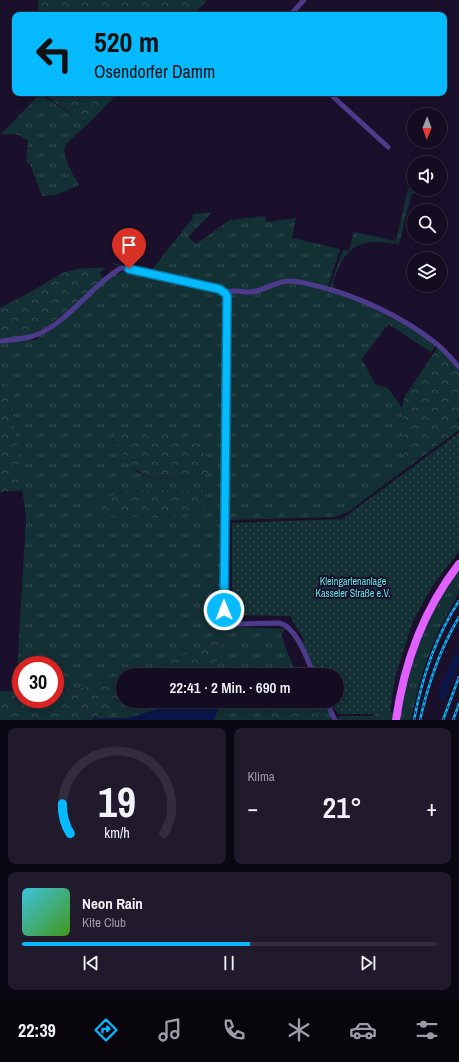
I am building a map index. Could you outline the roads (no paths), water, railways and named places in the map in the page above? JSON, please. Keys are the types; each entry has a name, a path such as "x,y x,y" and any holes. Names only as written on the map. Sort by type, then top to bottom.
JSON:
{"main road":[{"path":"396,720 405,675 417,640 437,597 459,564"}],"street":[{"path":"293,12 304,0"},
{"path":"332,96 388,148"},
{"path":"0,341 25,338 44,331 121,268 137,270 219,289 225,293 227,301 224,576 225,615 227,621 237,624 285,625 294,633 311,668"},
{"path":"225,293 229,291 253,292 277,283 291,281 328,289 378,309 398,319 433,341 459,367"},
{"path":"330,708 336,720"}],"railway":[{"path":"414,720 430,658 443,629 459,601"},
{"path":"420,720 435,667 459,617"},
{"path":"443,720 459,677"},
{"path":"453,720 459,704"}],"park label":[{"name":"Kleingartenanlage Kasseler Straße e.V.","path":"353,586"}]}
